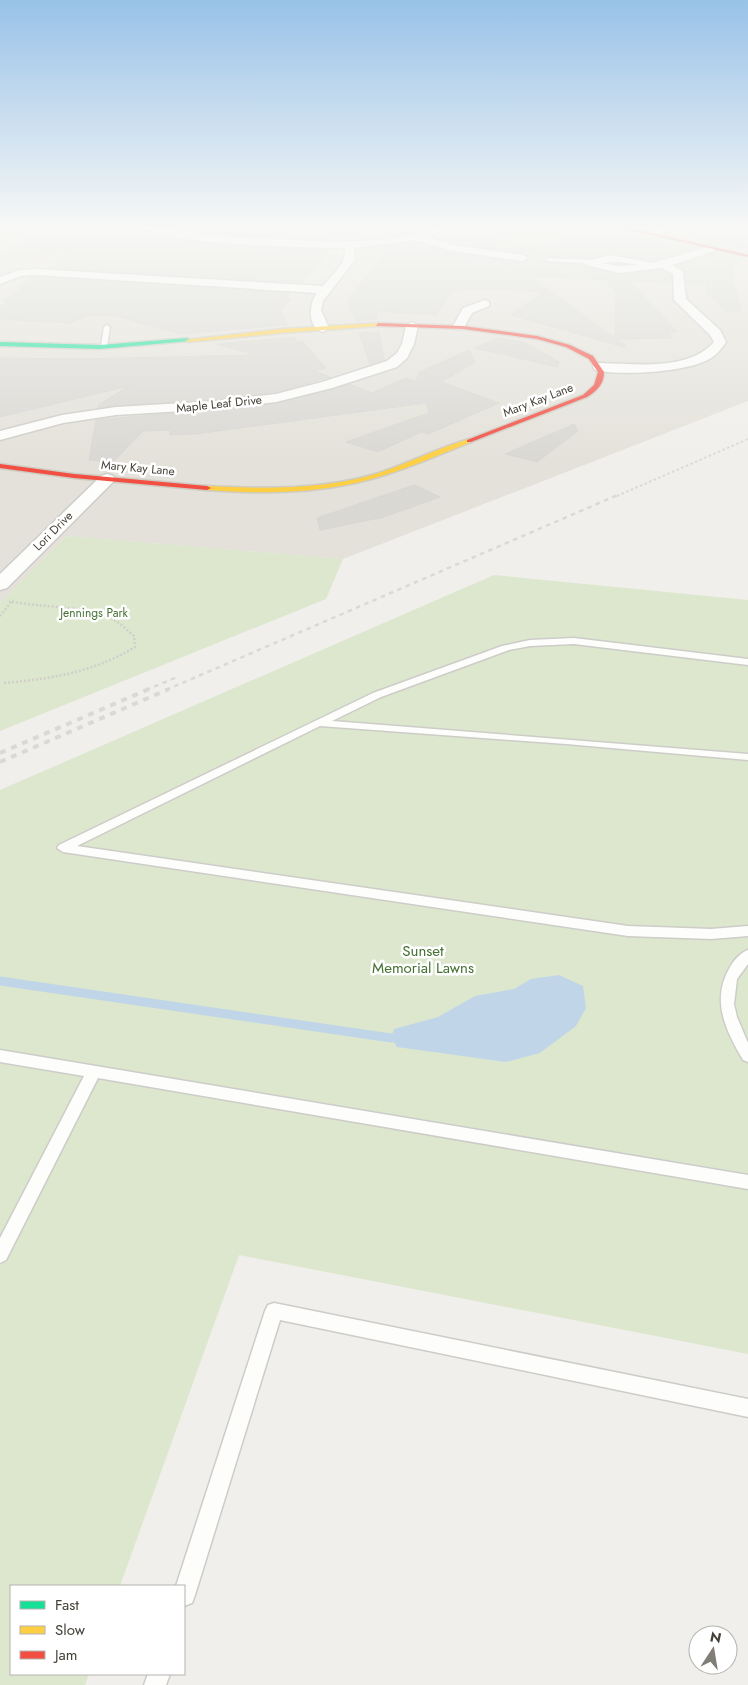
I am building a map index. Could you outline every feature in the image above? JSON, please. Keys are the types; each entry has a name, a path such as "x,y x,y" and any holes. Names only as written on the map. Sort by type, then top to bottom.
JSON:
{"street":[{"path":"316,306 315,310 323,328"},
{"path":"459,326 467,311 481,306"},
{"path":"0,344 104,346 371,325 459,326 512,332 556,342 573,347 589,356 600,367 679,364 702,358 716,350 720,342 716,333 686,306"},
{"name":"Maple Leaf Drive","path":"0,436 62,419 116,411 217,405 276,398 326,385 392,364 402,355 408,344 412,326"},
{"name":"Mary Kay Lane","path":"0,466 42,474 248,492 283,492 340,485 369,478 577,400 594,391 600,382 600,367"},
{"name":"Lori Drive","path":"3,592 107,479"}],"lane":[{"path":"104,346 107,327"},
{"path":"748,662 574,641 530,643 506,648 377,695 63,848 628,931 666,934 711,934 748,931"},
{"path":"318,723 576,741 748,757"},
{"path":"748,955 742,960 731,979 725,1002 735,1035 748,1056"},
{"path":"0,1056 748,1182"},
{"path":"0,1256 94,1072"},
{"path":"185,1591 274,1311 748,1408"}],"path":[{"path":"3,592 26,606 95,612 115,620 134,636 135,647 108,662 72,675 4,683"}],"shaded area":[{"path":"0,306 748,306 748,401 343,559 66,536 0,603"}],"green space":[{"name":"Jennings Park","path":"66,536 343,559 326,599 0,731 0,603"},
{"name":"Sunset Memorial Lawns","path":"494,575 748,600 748,1354 239,1255 120,1585 10,1585 10,1675 89,1675 85,1685 0,1685 0,790"}],"water":[{"path":"559,975 583,986 586,1008 576,1026 540,1053 506,1062 397,1047 391,1038 394,1029 438,1017 475,996 514,989 531,979"}],"building":[{"path":"284,306 280,310 288,325 181,334 112,315 89,315 69,323 0,319 0,307"},
{"path":"350,306 443,306 437,315 376,311 377,319 355,321"},
{"path":"524,306 571,306 615,338 616,306 653,306 677,332 668,332 673,338 617,339 625,345 624,347 511,315"},
{"path":"720,306 740,306 742,311 725,311"},
{"path":"379,332 384,360 370,364 359,333"},
{"path":"294,337 297,342 302,341 326,368 314,371 330,377 276,392 217,399 98,408 98,405 129,386 0,417 0,358 78,359 257,355 215,344"},
{"path":"498,338 524,342 559,362 557,367 475,348"},
{"path":"469,350 475,362 441,382 499,403 428,434 421,432 378,452 346,442 429,413 426,403 196,434 170,435 170,430 143,431 113,462 89,460 96,420 276,404 349,384 372,393 406,378 415,381 420,372"},
{"path":"574,424 578,431 537,462 505,454"},
{"path":"414,485 440,497 384,517 320,530 317,518"}],"waterway":[{"path":"0,981 391,1038"}],"railway":[{"path":"617,496 748,439"},
{"path":"166,690 620,494"},
{"path":"146,690 177,677"},
{"path":"0,753 149,689"},
{"path":"0,762 169,689"}],"traffic: fast":[{"path":"0,344 100,347 188,340"}],"traffic: slow":[{"path":"188,340 282,331 378,325"},
{"path":"207,488 288,490 348,483 393,470 469,441"}],"traffic: jam":[{"path":"378,325 463,328 537,338 568,346 591,357 601,372 597,386 585,396 469,441"},
{"path":"0,466 74,476 207,488"}]}
